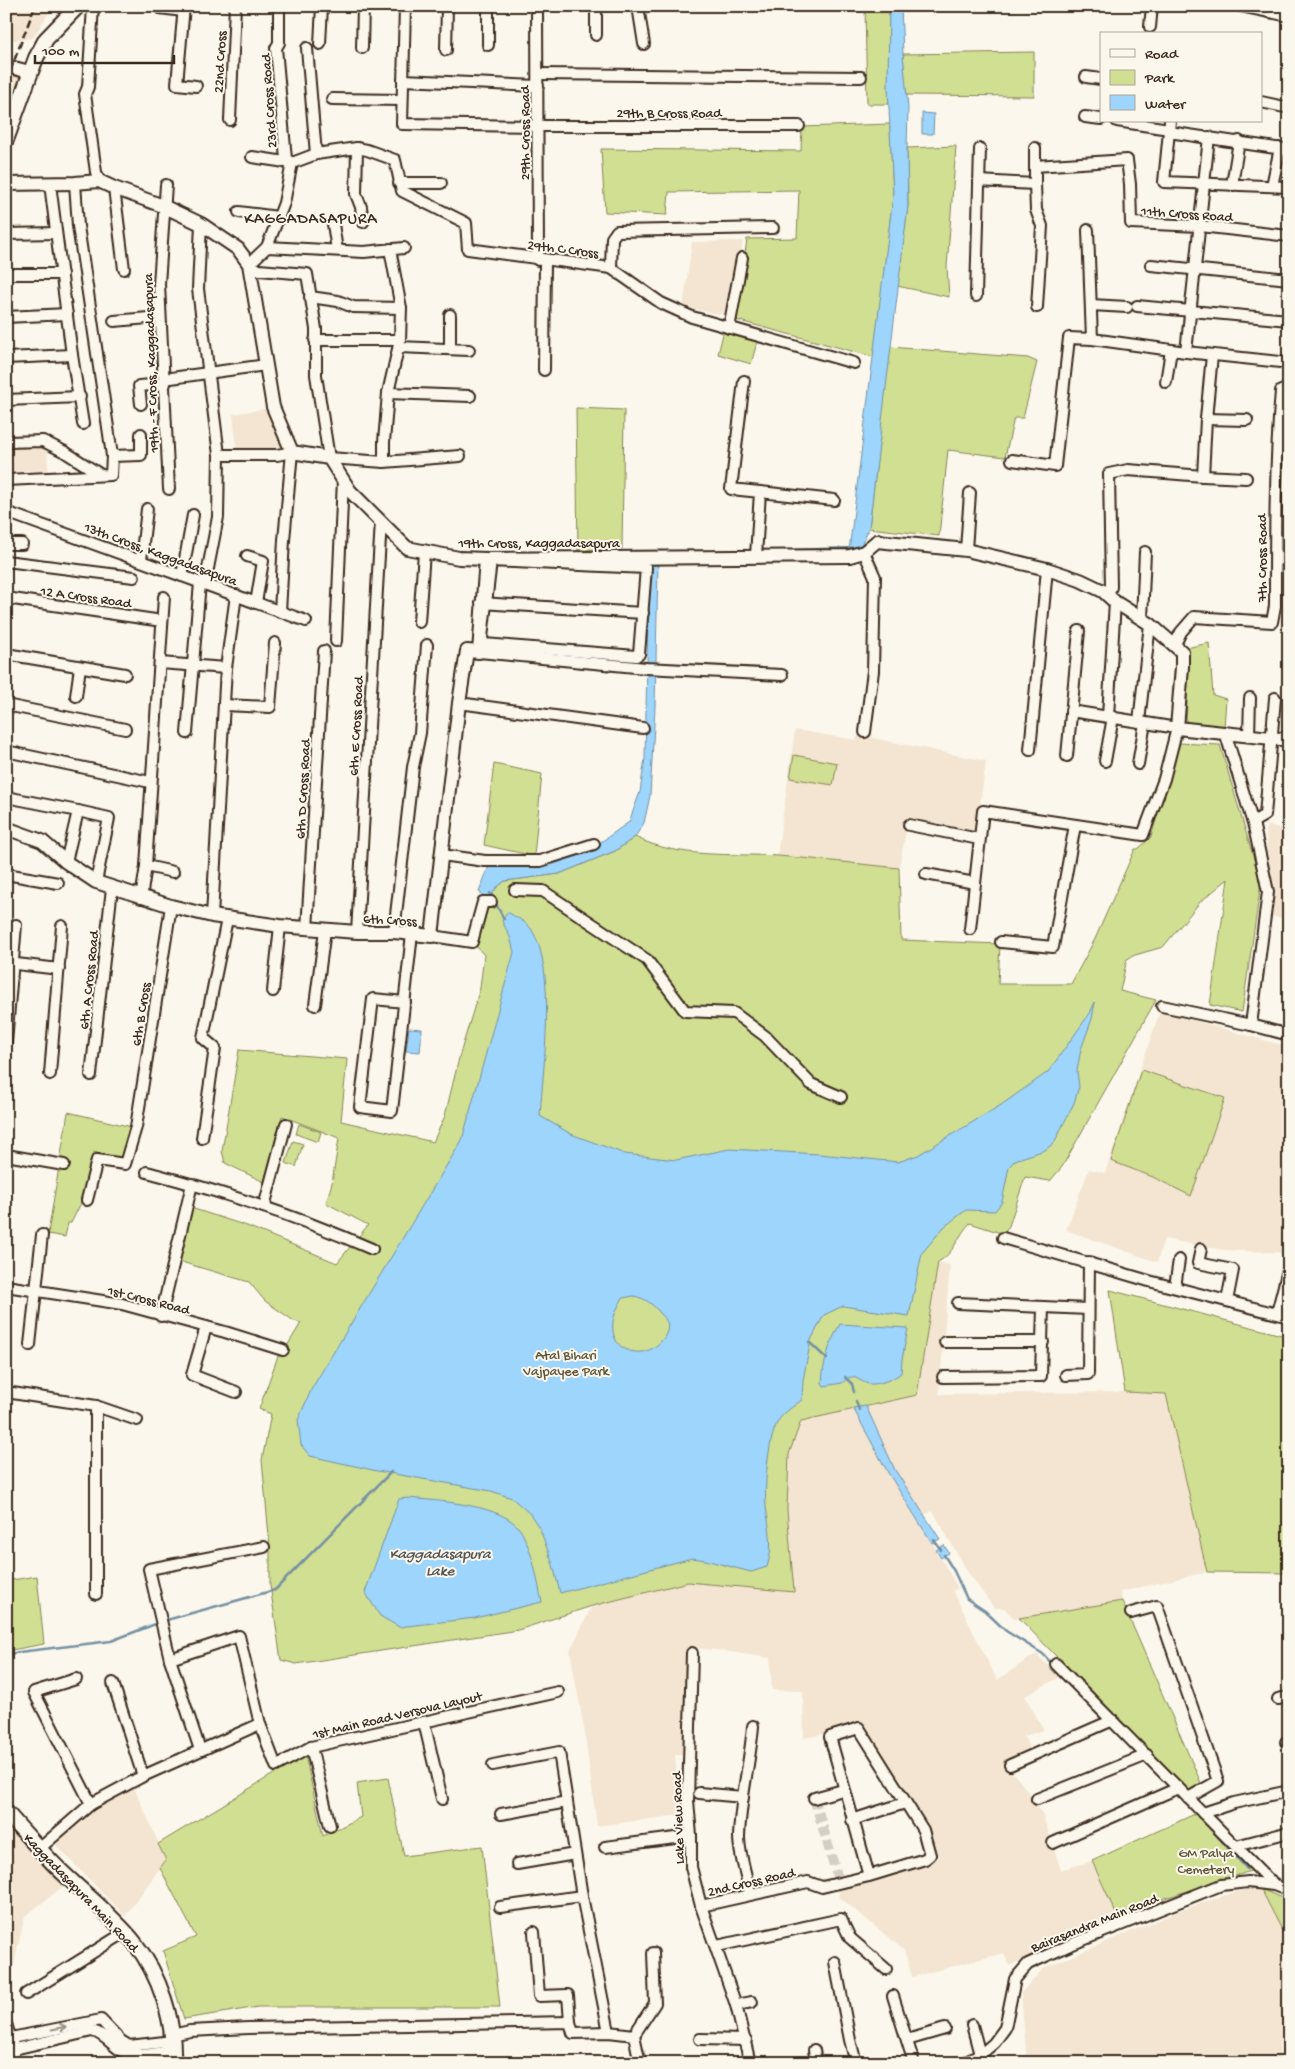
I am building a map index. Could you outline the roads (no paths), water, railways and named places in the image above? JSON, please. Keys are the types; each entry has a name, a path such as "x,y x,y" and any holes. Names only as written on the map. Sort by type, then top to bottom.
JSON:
{"main road":[{"path":"6,140 30,72 46,40 78,6"},
{"name":"Kaggadasapura Main Road","path":"6,1812 39,1849 134,1942 154,1973 167,2012 173,2048"}],"street":[{"path":"93,6 88,87 84,94 99,181"},
{"name":"22nd Cross","path":"230,120 235,6"},
{"name":"23rd Cross Road","path":"267,247 284,203 292,163 286,159 276,48 279,42 279,6"},
{"path":"320,44 322,6"},
{"path":"362,48 363,6"},
{"path":"332,99 402,100 405,6"},
{"path":"446,50 447,6"},
{"path":"488,6 488,45"},
{"name":"29th Cross Road","path":"538,6 544,370"},
{"path":"596,6 596,35"},
{"path":"638,6 644,44"},
{"path":"1150,27 1152,6"},
{"path":"1248,7 1289,16"},
{"path":"160,8 183,9 176,84 196,86"},
{"path":"307,48 316,154"},
{"path":"6,66 30,72"},
{"path":"538,74 861,77"},
{"path":"1086,77 1100,79"},
{"path":"403,80 538,86"},
{"name":"29th B Cross Road","path":"402,100 402,124 799,126"},
{"path":"1262,102 1289,108"},
{"path":"1085,117 1100,119"},
{"path":"1126,122 1170,127 1209,137 1284,149 1272,186"},
{"path":"1170,127 1164,182 1289,188"},
{"path":"1186,352 1209,137"},
{"path":"1232,186 1239,141"},
{"path":"252,157 292,163 316,154 357,148 395,160 399,183 441,183"},
{"path":"357,148 356,194 361,207 363,222"},
{"path":"1035,148 1036,210 1042,226 1037,307"},
{"path":"976,296 980,149"},
{"name":"11th Cross Road","path":"1035,166 1127,160 1131,223 1200,226 1289,236"},
{"path":"6,184 99,181 163,206 201,224 238,249 249,264 259,270 307,274 316,329 316,375 329,458"},
{"path":"979,181 1035,184"},
{"path":"6,480 111,475 112,456 82,254 75,183"},
{"name":"29th C Cross","path":"399,183 402,191 466,223 468,249 611,268 661,303 692,317 854,363"},
{"path":"50,184 83,424"},
{"name":"19th - F Cross, Kaggadasapura","path":"166,185 163,206 159,284 169,489"},
{"path":"114,188 124,269"},
{"path":"239,212 278,217"},
{"path":"188,733 193,665 203,584 218,517 219,456 210,372 198,289 201,224"},
{"path":"333,224 337,250"},
{"path":"611,268 612,238 618,231 773,228"},
{"path":"1088,230 1092,339"},
{"path":"6,234 56,233"},
{"path":"249,264 267,247 364,252 404,248"},
{"path":"384,462 388,393 399,343 401,308 390,249"},
{"path":"729,328 742,258"},
{"path":"249,264 273,406 292,452 280,612"},
{"path":"1151,265 1289,279"},
{"path":"6,274 62,274"},
{"path":"310,297 338,301 353,307 401,308"},
{"path":"1091,305 1191,310 1289,320"},
{"path":"6,317 67,314"},
{"path":"450,315 450,349"},
{"path":"114,321 160,317"},
{"path":"1012,460 1056,466 1069,338 1092,339 1186,352 1289,363"},
{"path":"315,340 399,343 469,350"},
{"path":"1166,382 1171,350"},
{"path":"6,358 72,355"},
{"path":"1204,476 1206,419 1212,355"},
{"path":"141,404 139,386 210,372 266,365"},
{"path":"744,380 731,489 834,500"},
{"name":"7th Cross Road","path":"1175,644 1181,632 1194,618 1272,622 1275,606 1275,481 1279,417 1281,391 1289,388"},
{"path":"388,393 470,396"},
{"path":"6,400 80,397"},
{"path":"1206,419 1247,420"},
{"path":"112,456 142,455 141,434"},
{"path":"6,442 43,441 65,452 101,475"},
{"path":"219,456 277,455 292,452 329,458 384,462 460,456"},
{"name":"19th Cross, Kaggadasapura","path":"329,458 350,491 408,548 424,552 459,558 486,559 850,556 864,552 877,541 966,550 1047,569 1080,580 1103,591 1175,644"},
{"path":"1105,761 1110,716 1112,598 1109,474 1128,470 1246,478"},
{"path":"336,641 343,480"},
{"path":"756,556 760,492"},
{"path":"966,550 970,493"},
{"path":"141,560 147,509"},
{"name":"13th Cross, Kaggadasapura","path":"6,512 306,621"},
{"path":"182,576 193,515"},
{"name":"6th E Cross Road","path":"357,932 381,521"},
{"path":"6,544 22,544"},
{"path":"419,622 424,552"},
{"path":"864,552 875,577 873,671 865,732"},
{"path":"1138,764 1142,722 1146,621 1145,552"},
{"path":"247,556 263,561 256,602"},
{"path":"486,559 484,603 482,638 484,644 636,656 640,651 647,570 644,567 491,561 484,603 479,652 651,668 782,675"},
{"path":"6,560 134,577"},
{"path":"1030,750 1047,569"},
{"path":"212,916 226,668 236,595"},
{"path":"141,898 146,866 150,782 164,597"},
{"name":"12 A Cross Road","path":"6,598 162,621"},
{"path":"484,603 643,613"},
{"path":"1067,756 1079,630"},
{"path":"224,705 270,707 276,644"},
{"path":"970,929 983,811 1143,834 1164,779 1177,728 1182,652 1175,644"},
{"path":"394,932 413,767 420,733 427,645"},
{"name":"6th Cross","path":"6,828 42,841 66,862 96,882 141,898 171,906 227,919 280,926 432,936 459,702 468,651 479,652"},
{"name":"6th D Cross Road","path":"307,929 324,652"},
{"path":"6,654 125,674"},
{"path":"160,663 226,668"},
{"path":"76,696 80,667"},
{"path":"1248,735 1250,698"},
{"path":"1253,822 1265,815 1276,698"},
{"path":"459,702 643,728"},
{"path":"6,706 124,729"},
{"path":"1071,711 1177,728 1289,740"},
{"path":"1225,732 1253,822 1268,892 1251,1025"},
{"path":"6,751 150,782"},
{"path":"6,797 109,818 96,882"},
{"path":"66,862 78,811"},
{"path":"909,825 980,840"},
{"path":"1001,940 1053,947 1075,825"},
{"path":"442,855 485,861 540,861 594,844"},
{"path":"146,866 173,872"},
{"path":"6,874 58,883"},
{"path":"926,874 975,883"},
{"name":"6th A Cross Road","path":"91,1075 112,888"},
{"path":"515,890 543,891 647,960 685,1011 734,1013 765,1036 811,1084 841,1096"},
{"path":"432,936 472,942 482,902 491,902"},
{"name":"6th B Cross","path":"86,1200 97,1160 125,1164 136,1127 171,906"},
{"path":"202,1138 215,1048 203,1038 227,919"},
{"path":"6,1042 10,963 16,924"},
{"path":"50,1074 62,926"},
{"path":"273,991 280,926"},
{"path":"315,1005 325,930"},
{"path":"404,1002 372,999 360,1107 392,1111 412,934"},
{"path":"10,963 59,969"},
{"path":"1162,1006 1289,1035"},
{"path":"264,1207 286,1124"},
{"path":"6,1155 64,1165"},
{"path":"147,1172 264,1207 372,1249"},
{"path":"160,1316 192,1184"},
{"path":"30,1345 42,1235"},
{"path":"1003,1238 1289,1317"},
{"path":"1201,1249 1198,1263 1233,1270 1227,1300"},
{"path":"1175,1287 1179,1260"},
{"path":"1066,1375 1088,1374 1089,1262"},
{"path":"1277,1313 1289,1266"},
{"name":"1st Cross Road","path":"6,1286 122,1304 283,1350"},
{"path":"958,1303 1088,1309"},
{"path":"943,1377 1041,1376 1043,1307"},
{"path":"206,1327 192,1375 236,1392"},
{"path":"945,1342 1043,1342"},
{"path":"6,1392 96,1406 137,1420"},
{"path":"96,1406 96,1594"},
{"path":"200,1750 170,1659 149,1569 264,1547"},
{"path":"1131,1613 1156,1606 1218,1781 1188,1798"},
{"path":"39,1849 91,1804 143,1776 260,1724 239,1636 170,1659"},
{"name":"Lake View Road","path":"692,1653 688,1800 691,1867 702,1906 736,2005 746,2040 750,2063"},
{"path":"1056,1664 1097,1706 1114,1720 1178,1788 1274,1884"},
{"path":"76,1679 34,1692 91,1804"},
{"path":"113,1683 143,1776"},
{"name":"1st Main Road Versova Layout","path":"260,1724 276,1766 311,1747 558,1692"},
{"path":"1278,1699 1289,1697"},
{"path":"1010,1765 1114,1720"},
{"path":"424,1722 442,1799"},
{"path":"750,1894 739,1839 743,1797 751,1758 753,1726"},
{"path":"852,1820 905,1803 859,1728 830,1736 852,1820 855,1875"},
{"path":"311,1747 330,1826"},
{"path":"493,1764 559,1752 582,1896 609,2032"},
{"path":"1037,1799 1148,1755"},
{"path":"1053,1843 1178,1788"},
{"path":"814,1798 843,1790"},
{"path":"1203,1813 1234,1803 1289,1791"},
{"path":"699,1793 743,1797"},
{"path":"502,1814 567,1802"},
{"name":"2nd Cross Road","path":"702,1906 808,1882 822,1887 855,1875 926,1859 930,1855 923,1830 905,1803"},
{"path":"1236,1846 1289,1832"},
{"path":"605,1847 691,1836"},
{"path":"517,1864 575,1854"},
{"name":"Bairasandra Main Road","path":"964,2063 980,2055 994,2043 1005,2028 1010,2012 1015,1979 1028,1964 1070,1945 1221,1885 1248,1882 1274,1884 1289,1891"},
{"path":"500,1907 582,1896"},
{"path":"717,1946 841,1919 850,1938 886,1969"},
{"path":"534,1932 539,1996 568,1995 570,2022 574,2033 609,2032 634,2035"},
{"path":"26,1994 124,1933"},
{"path":"640,2063 634,2035 655,2003 654,1953"},
{"path":"835,1962 856,2063"},
{"path":"893,1996 914,2063"},
{"path":"736,2005 752,2002"},
{"path":"11,2038 101,2020 121,2041 129,2046 173,2048"},
{"path":"14,2049 92,2031 99,2032 125,2052 140,2054 173,2048 190,2032 248,2028 570,2022"},
{"path":"6,2024 14,2049 10,2063"},
{"path":"972,2025 980,2055"},
{"path":"907,2040 945,2029"},
{"path":"700,2039 746,2040"},
{"path":"814,2050 816,2063"}],"water":[{"path":"889,6 901,6 908,108 908,206 869,528 859,550 849,551 893,196 888,87"},
{"path":"922,113 934,114 933,134 922,134"},
{"path":"649,565 658,565 655,707 650,796 644,823 635,837 615,851 559,874 505,881 496,888 491,897 487,898 479,892 489,866 591,849 629,822 640,792 645,758"},
{"path":"507,912 520,919 530,927 540,948 544,969 546,1020 540,1116 571,1134 625,1154 676,1160 729,1149 819,1154 898,1162 918,1155 1001,1105 1048,1072 1090,1013 1095,1002 1092,1019 1081,1049 1077,1071 1079,1087 1074,1103 1054,1143 1045,1150 1015,1160 1009,1167 1002,1202 995,1211 966,1210 944,1227 922,1253 909,1316 843,1306 824,1315 811,1340 803,1380 802,1400 781,1416 771,1441 767,1464 766,1488 766,1507 771,1545 767,1567 751,1572 692,1558 560,1593 553,1565 540,1529 530,1514 512,1498 491,1491 377,1471 310,1456 301,1445 298,1420 312,1388 462,1140 514,952 510,937 502,921","holes":["639,1297 656,1309 666,1320 668,1328 665,1336 656,1346 645,1351 634,1352 624,1349 617,1341 613,1330 615,1316 623,1298"]},
{"path":"409,1028 422,1029 420,1052 406,1051"},
{"path":"840,1324 908,1328 901,1373 877,1384 869,1384 850,1377 842,1383 824,1386 822,1383 825,1360"},
{"path":"866,1406 895,1470 940,1539 932,1543 887,1471 853,1408"},
{"name":"Kaggadasapura Lake","path":"408,1498 469,1505 486,1509 513,1522 521,1531 529,1548 542,1602 475,1618 399,1627 380,1616 365,1592 399,1499"},
{"path":"944,1545 949,1553 941,1558 936,1550"}],"waterway":[{"path":"793,550 852,548"},
{"path":"490,893 504,919"},
{"path":"809,1342 827,1359"},
{"path":"845,1377 852,1384 854,1392"},
{"path":"856,1401 859,1410"},
{"path":"163,1621 275,1590 391,1472"},
{"path":"934,1540 941,1550"},
{"path":"944,1555 967,1599 985,1611 1006,1631 1043,1654 1053,1665"},
{"path":"6,1655 111,1641 158,1623"},
{"path":"1198,1815 1247,1869"}],"tunnel":[{"path":"814,1798 839,1882"}],"railway":[{"path":"6,82 35,6"}],"district":[{"name":"KAGGADASAPURA","path":"311,217"}],"park label":[{"name":"Atal Bihari Vajpayee Park","path":"566,1362"},
{"name":"GM Palya Cemetery","path":"1206,1860"}]}
